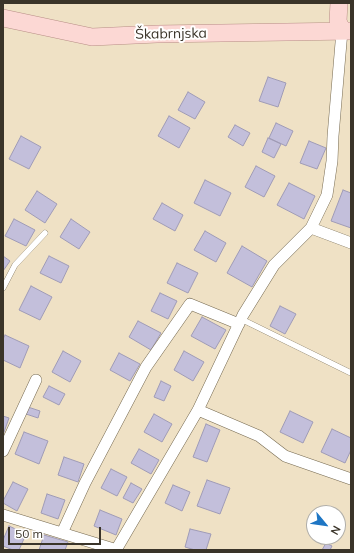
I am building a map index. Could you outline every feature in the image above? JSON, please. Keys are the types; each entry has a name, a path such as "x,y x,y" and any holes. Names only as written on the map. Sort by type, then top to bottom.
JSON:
{"main road":[{"path":"339,3 338,21 348,28"},
{"name":"Škabrnjska","path":"3,18 92,36 348,28"}],"street":[{"path":"3,515 116,550 198,410 240,322 274,265 311,228 327,194 332,161 333,136 348,28"},
{"path":"311,228 351,243"},
{"path":"62,533 85,483 146,366 190,304 240,322"},
{"path":"3,451 36,380"},
{"path":"198,410 259,436 285,456 351,478"}],"lane":[{"path":"3,288 15,265 45,233"},
{"path":"240,322 351,373"}],"building":[{"path":"268,77 286,83 278,107 259,101"},
{"path":"188,92 205,102 195,119 178,110"},
{"path":"169,116 190,128 179,148 158,136"},
{"path":"276,123 293,131 286,146 269,138"},
{"path":"235,125 250,133 243,146 228,137"},
{"path":"21,136 41,147 29,169 9,159"},
{"path":"268,138 281,144 274,158 262,152"},
{"path":"309,141 326,148 317,169 300,163"},
{"path":"256,166 275,176 264,197 245,187"},
{"path":"205,180 231,193 220,216 194,203"},
{"path":"289,183 315,196 304,219 277,205"},
{"path":"343,190 351,193 351,228 331,221"},
{"path":"37,191 57,204 45,223 25,210"},
{"path":"162,203 183,215 175,231 153,219"},
{"path":"14,219 35,230 26,246 5,236"},
{"path":"71,219 90,232 79,249 60,237"},
{"path":"205,231 226,243 216,262 194,250"},
{"path":"242,246 267,261 252,287 227,273"},
{"path":"3,256 10,261 3,271"},
{"path":"49,256 69,266 61,283 40,273"},
{"path":"177,263 198,273 188,293 167,283"},
{"path":"31,286 52,297 40,320 19,310"},
{"path":"160,293 177,301 168,319 151,311"},
{"path":"280,306 296,314 285,334 270,326"},
{"path":"202,317 226,330 215,349 191,336"},
{"path":"138,321 161,333 151,350 129,337"},
{"path":"5,335 29,346 20,368 3,360 3,339"},
{"path":"63,351 81,361 70,382 52,372"},
{"path":"184,351 204,362 193,381 174,370"},
{"path":"119,353 140,364 130,381 110,370"},
{"path":"161,381 171,386 164,401 154,397"},
{"path":"49,386 65,394 59,405 43,397"},
{"path":"28,407 40,411 38,418 26,414"},
{"path":"290,411 313,422 303,443 280,432"},
{"path":"154,414 172,424 162,442 144,432"},
{"path":"3,416 9,418 3,435"},
{"path":"206,424 220,430 207,462 193,457"},
{"path":"332,429 351,438 351,450 345,463 321,452"},
{"path":"24,432 48,441 39,464 15,454"},
{"path":"139,449 159,460 151,474 131,463"},
{"path":"64,457 84,464 78,482 58,475"},
{"path":"111,469 127,477 117,496 101,488"},
{"path":"207,480 230,488 220,514 197,506"},
{"path":"13,482 28,489 17,511 3,503"},
{"path":"131,483 142,489 133,503 123,498"},
{"path":"173,485 190,492 182,511 165,503"},
{"path":"47,494 65,500 58,519 41,513"},
{"path":"100,510 122,519 116,535 94,526"},
{"path":"9,526 26,534 19,550 13,550 3,546 3,540"},
{"path":"190,529 211,534 206,550 195,550 185,547"},
{"path":"44,535 68,542 65,550 39,550"},
{"path":"325,545 332,546 330,550 322,550"}]}
